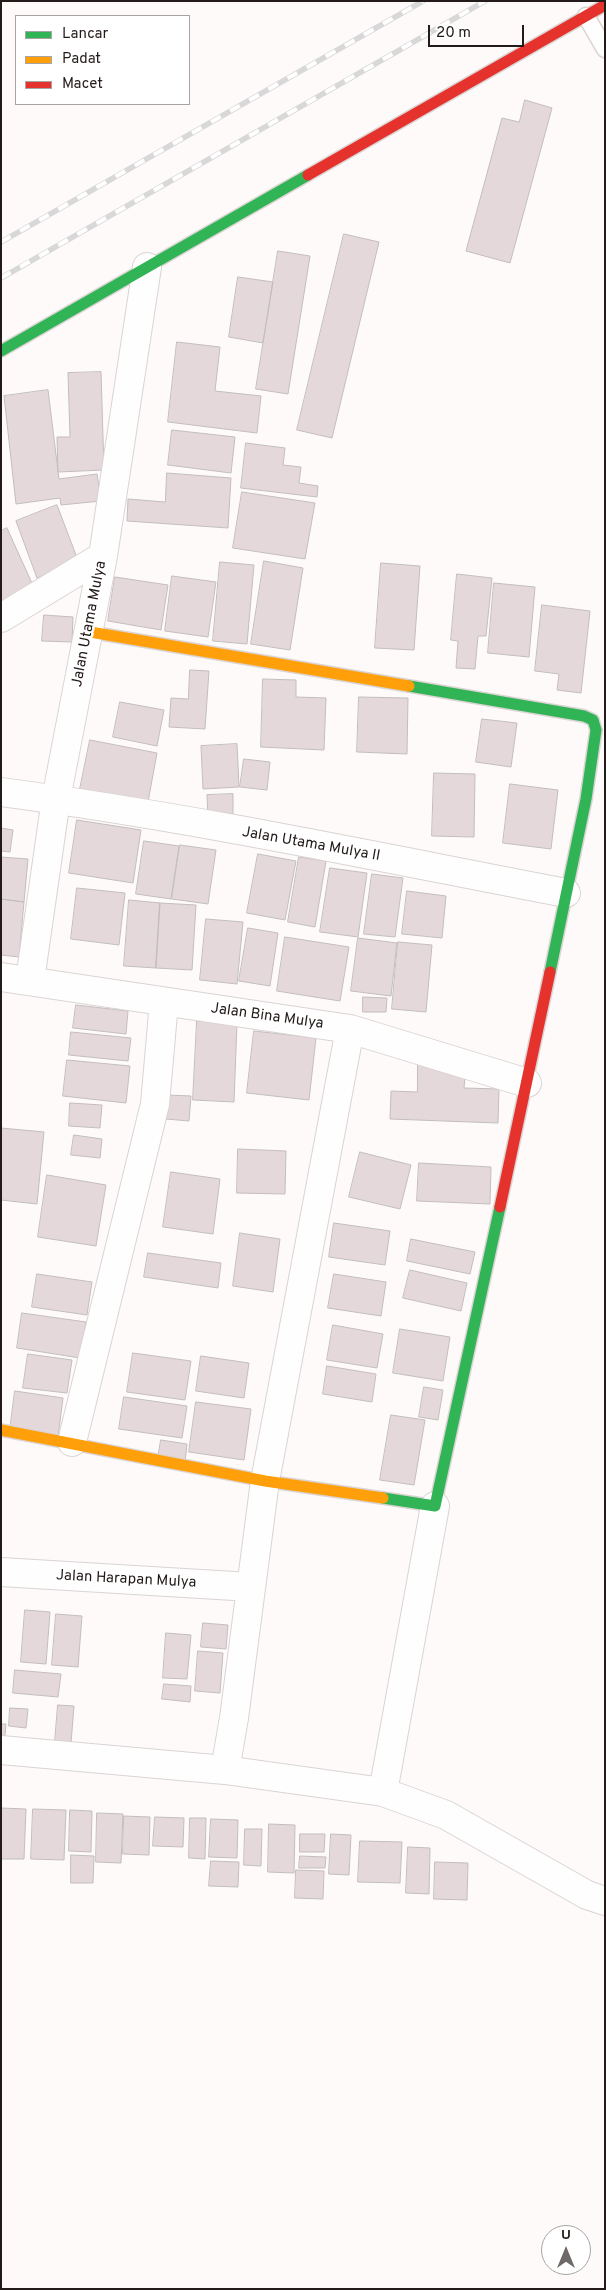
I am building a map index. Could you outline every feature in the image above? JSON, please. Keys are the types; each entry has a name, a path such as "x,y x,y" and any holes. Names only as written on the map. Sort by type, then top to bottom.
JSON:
{"street":[{"path":"1,351 605,5"},
{"name":"Jalan Utama Mulya","path":"30,980 56,799 90,632 103,556 147,267"},
{"path":"1,618 103,556"},
{"path":"90,632 584,716 593,720 596,730 586,799 527,1083 435,1506 383,1792"},
{"name":"Jalan Utama Mulya II","path":"1,792 56,799 566,894"},
{"name":"Jalan Bina Mulya","path":"1,977 350,1029 527,1083"},
{"path":"72,1442 154,1104 164,1002"},
{"path":"225,1770 266,1480 350,1029"},
{"path":"1,1430 266,1480 435,1506"},
{"name":"Jalan Harapan Mulya","path":"1,1572 251,1588"},
{"path":"1,1750 225,1770 383,1792 446,1815 587,1895 605,1901"}],"lane":[{"path":"586,16 605,49"}],"building":[{"path":"525,100 552,108 510,263 466,251 502,118 519,122"},
{"path":"344,234 379,242 332,438 297,430"},
{"path":"278,251 310,256 288,394 256,389"},
{"path":"238,277 273,282 263,343 229,337"},
{"path":"177,342 220,347 215,391 261,396 257,433 168,422"},
{"path":"101,372 104,470 58,472 57,437 70,437 68,373"},
{"path":"48,390 59,479 97,474 101,501 61,505 60,498 16,504 4,396"},
{"path":"172,430 235,437 231,473 168,465"},
{"path":"246,443 285,448 283,465 301,467 299,483 318,486 317,497 241,488"},
{"path":"167,473 231,478 228,528 127,521 128,499 165,502"},
{"path":"242,492 315,503 305,559 233,548"},
{"path":"57,505 79,563 37,578 16,521"},
{"path":"7,528 35,590 1,605 1,531"},
{"path":"264,561 303,568 290,650 251,644"},
{"path":"220,562 254,565 247,644 213,641"},
{"path":"381,563 420,566 414,650 375,648"},
{"path":"457,574 492,578 486,636 478,636 475,669 456,668 458,641 451,640"},
{"path":"172,576 216,582 208,637 165,631"},
{"path":"115,577 168,585 161,630 108,621"},
{"path":"494,583 535,587 529,657 488,653"},
{"path":"542,605 590,611 581,693 557,690 559,674 535,671"},
{"path":"44,615 73,617 72,642 42,641"},
{"path":"190,670 209,671 205,729 169,727 171,698 188,699"},
{"path":"263,679 296,680 296,697 326,698 324,750 261,747"},
{"path":"359,697 408,698 407,754 357,752"},
{"path":"120,702 164,710 157,746 113,737"},
{"path":"482,719 517,723 511,767 476,762"},
{"path":"90,740 157,753 148,802 80,789"},
{"path":"237,744 239,787 203,789 201,746"},
{"path":"244,759 270,762 267,790 240,787"},
{"path":"434,773 475,774 474,837 432,836"},
{"path":"510,784 558,790 551,849 503,843"},
{"path":"233,794 233,819 208,819 207,795"},
{"path":"77,820 141,830 133,883 69,873"},
{"path":"1,828 13,830 10,852 1,851"},
{"path":"144,841 179,846 171,899 136,894"},
{"path":"180,845 216,850 208,904 172,899"},
{"path":"258,854 296,861 285,920 247,913"},
{"path":"1,857 28,859 24,902 1,899"},
{"path":"299,857 326,861 315,927 288,922"},
{"path":"330,868 367,873 358,937 320,932"},
{"path":"372,874 403,878 395,937 364,934"},
{"path":"77,888 125,893 119,945 71,939"},
{"path":"407,891 446,896 442,938 402,934"},
{"path":"1,899 24,902 19,957 1,955"},
{"path":"129,900 160,903 156,968 124,966"},
{"path":"160,903 196,905 192,970 156,968"},
{"path":"206,919 243,922 237,984 200,980"},
{"path":"248,928 278,933 270,986 239,981"},
{"path":"285,937 349,947 340,1001 277,991"},
{"path":"358,938 397,943 391,996 351,991"},
{"path":"398,942 432,945 426,1012 392,1009"},
{"path":"363,997 387,998 386,1012 363,1012"},
{"path":"76,1005 128,1011 126,1034 73,1028"},
{"path":"197,1021 237,1023 234,1102 193,1100"},
{"path":"254,1031 316,1038 309,1100 247,1093"},
{"path":"71,1032 131,1038 128,1061 69,1055"},
{"path":"67,1060 130,1066 126,1103 63,1096"},
{"path":"418,1064 466,1066 464,1088 499,1089 498,1123 390,1119 391,1091 417,1092"},
{"path":"168,1095 191,1096 189,1121 166,1119"},
{"path":"70,1103 102,1105 100,1128 69,1126"},
{"path":"1,1128 44,1132 37,1204 1,1200"},
{"path":"74,1135 102,1139 100,1158 71,1155"},
{"path":"238,1149 286,1151 285,1194 237,1193"},
{"path":"360,1152 411,1165 400,1209 349,1197"},
{"path":"419,1163 491,1167 490,1204 417,1201"},
{"path":"171,1172 220,1179 213,1234 163,1227"},
{"path":"47,1175 106,1185 96,1246 38,1237"},
{"path":"334,1223 390,1231 385,1265 329,1257"},
{"path":"240,1233 280,1239 273,1292 233,1286"},
{"path":"411,1239 475,1252 470,1274 407,1261"},
{"path":"148,1253 221,1263 218,1288 144,1277"},
{"path":"410,1270 467,1283 461,1311 403,1298"},
{"path":"37,1274 92,1282 87,1315 32,1307"},
{"path":"334,1274 386,1282 381,1316 328,1308"},
{"path":"22,1313 86,1322 80,1358 17,1348"},
{"path":"333,1325 383,1334 377,1368 327,1360"},
{"path":"400,1329 450,1337 443,1381 393,1373"},
{"path":"133,1353 191,1361 185,1400 127,1392"},
{"path":"28,1354 72,1360 67,1393 23,1388"},
{"path":"201,1356 249,1363 244,1398 196,1391"},
{"path":"327,1366 376,1374 372,1402 323,1394"},
{"path":"424,1387 443,1390 438,1420 419,1417"},
{"path":"15,1391 63,1398 58,1437 10,1430"},
{"path":"124,1397 187,1406 182,1438 119,1429"},
{"path":"196,1402 251,1409 244,1460 189,1452"},
{"path":"391,1415 425,1420 414,1485 380,1480"},
{"path":"161,1440 187,1444 185,1462 158,1458"},
{"path":"25,1610 50,1612 46,1664 21,1662"},
{"path":"56,1614 82,1616 78,1667 52,1665"},
{"path":"203,1623 228,1625 226,1649 201,1647"},
{"path":"166,1633 191,1635 187,1679 163,1678"},
{"path":"198,1651 223,1653 220,1693 195,1691"},
{"path":"15,1670 61,1674 58,1697 13,1693"},
{"path":"164,1684 191,1686 190,1702 162,1699"},
{"path":"58,1705 74,1706 71,1743 55,1742"},
{"path":"10,1708 28,1709 26,1728 9,1726"},
{"path":"1,1724 6,1724 4,1747 1,1747"},
{"path":"1,1808 26,1809 24,1859 1,1859"},
{"path":"33,1809 66,1810 64,1860 31,1859"},
{"path":"70,1810 92,1811 91,1852 69,1851"},
{"path":"97,1813 123,1814 121,1863 96,1862"},
{"path":"124,1816 150,1817 149,1855 123,1854"},
{"path":"155,1817 184,1818 183,1847 153,1846"},
{"path":"190,1818 206,1818 205,1859 189,1858"},
{"path":"211,1819 238,1820 237,1858 209,1857"},
{"path":"269,1824 295,1825 294,1873 268,1872"},
{"path":"245,1829 262,1829 261,1866 244,1865"},
{"path":"300,1834 325,1834 324,1852 300,1852"},
{"path":"331,1834 351,1835 349,1875 329,1874"},
{"path":"360,1841 402,1842 400,1883 358,1882"},
{"path":"408,1847 430,1848 429,1894 406,1893"},
{"path":"71,1855 94,1856 93,1883 71,1883"},
{"path":"300,1856 326,1857 325,1868 299,1868"},
{"path":"211,1861 239,1862 238,1887 209,1886"},
{"path":"435,1862 468,1863 467,1900 434,1899"},
{"path":"296,1870 324,1871 323,1899 295,1898"}],"railway":[{"path":"1,242 423,1"},
{"path":"1,278 485,1"}],"traffic: fast":[{"path":"1,351 308,175"},
{"path":"409,686 584,716 593,720 596,730 586,799 550,972"},
{"path":"383,1498 435,1506 500,1207"}],"traffic: slow":[{"path":"90,632 409,686"},
{"path":"1,1430 265,1481 383,1498"}],"traffic: jam":[{"path":"308,175 605,5"},
{"path":"500,1207 550,972"}]}
